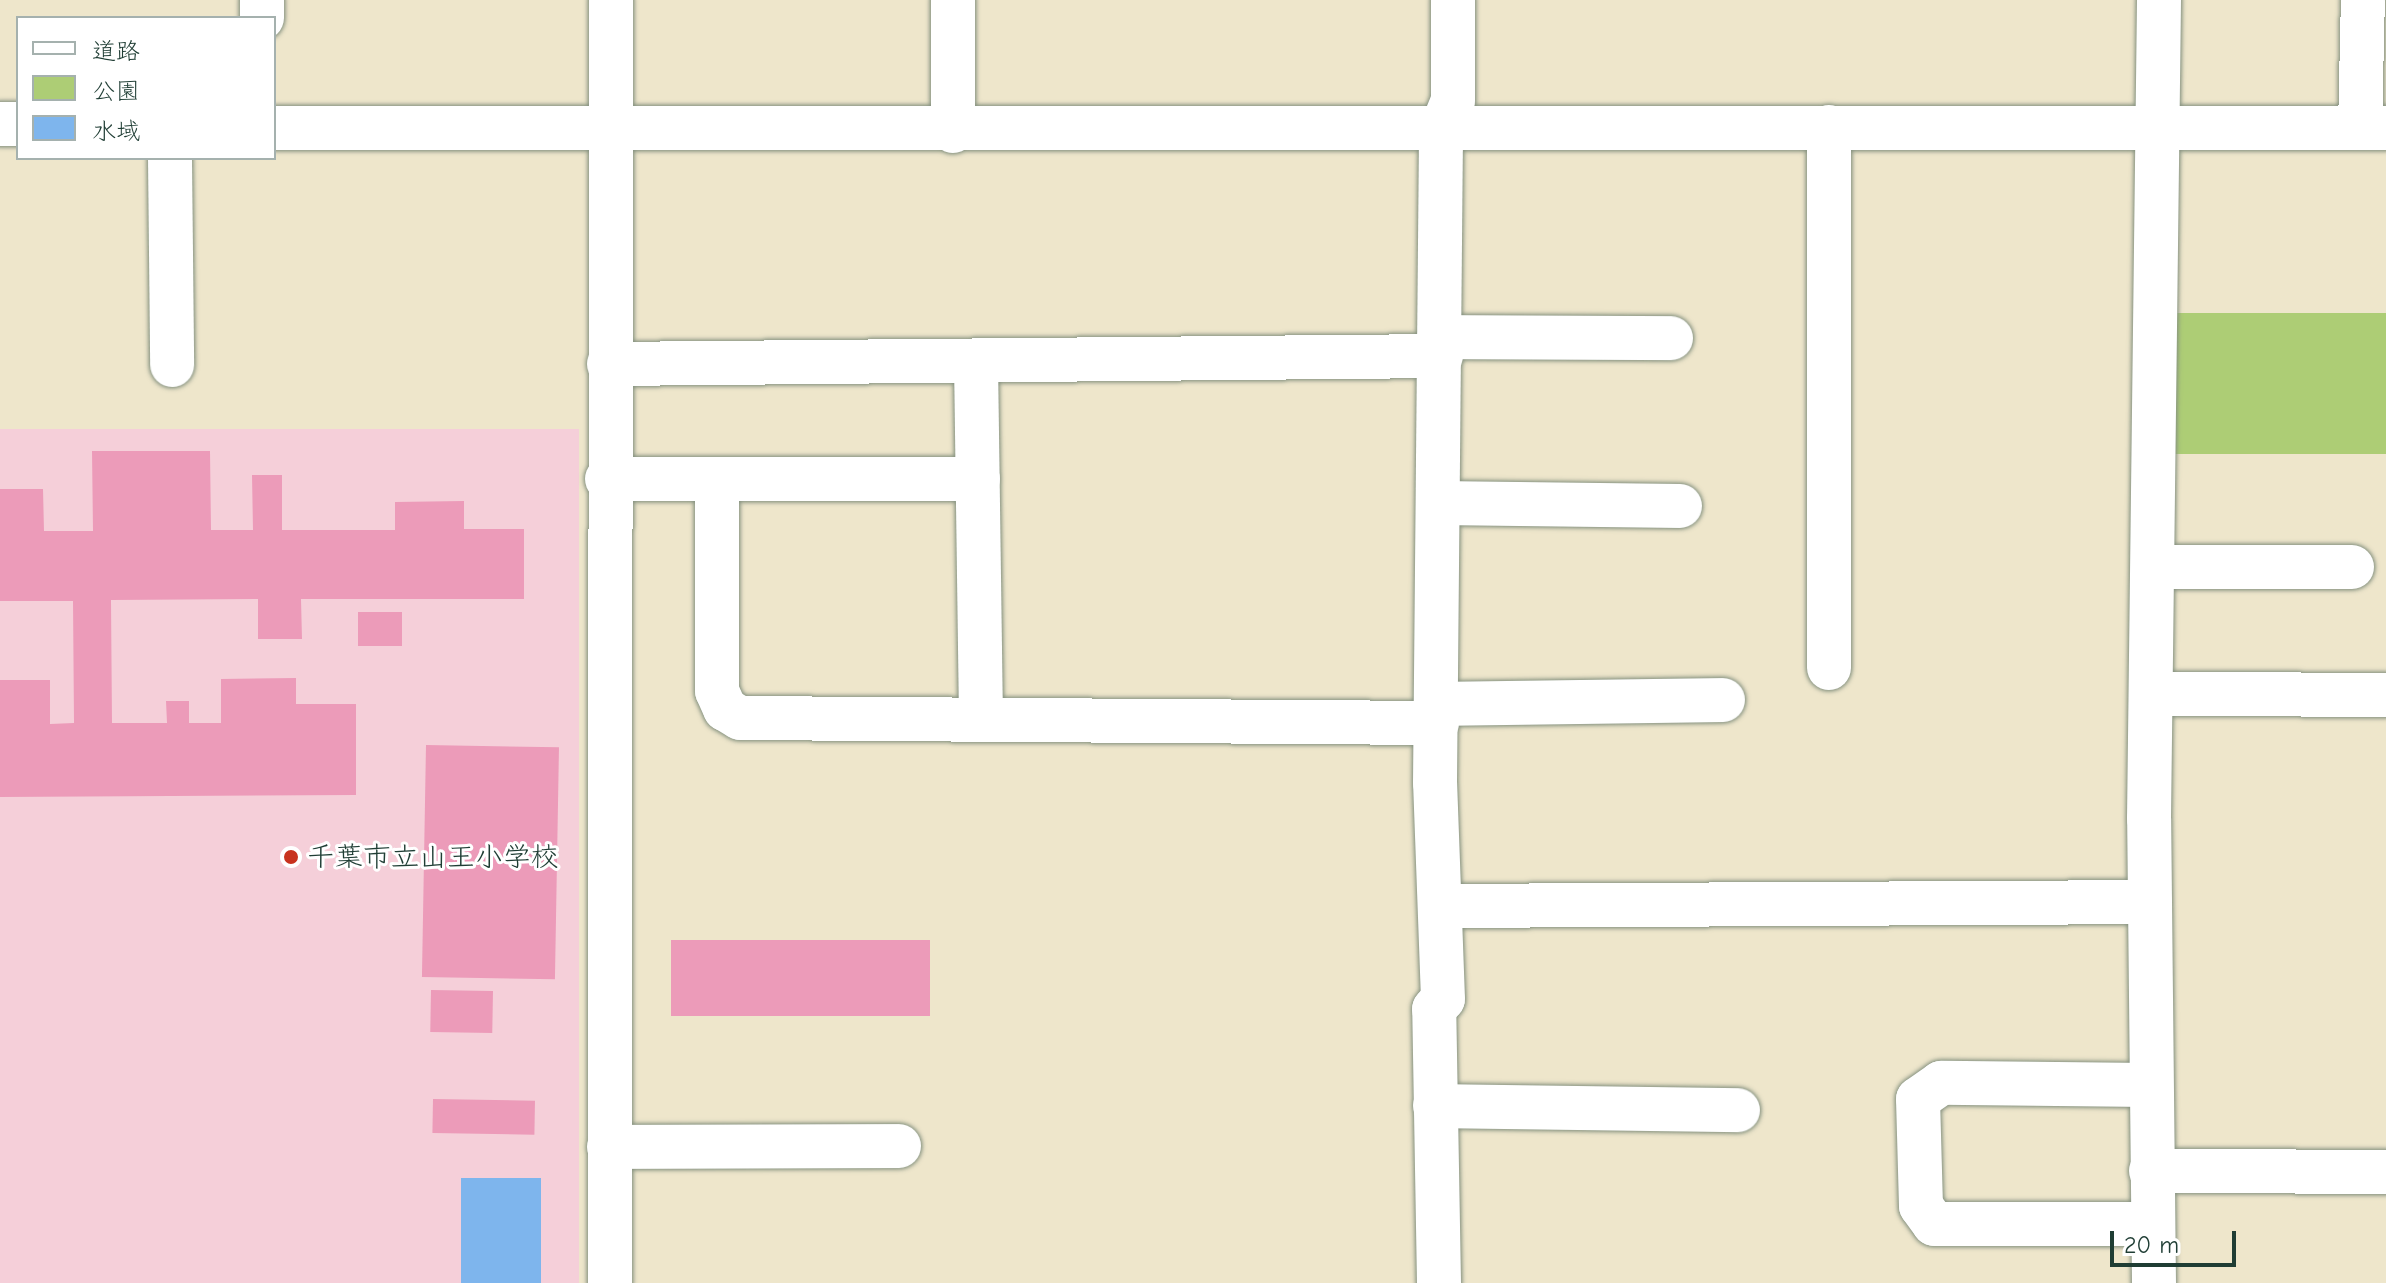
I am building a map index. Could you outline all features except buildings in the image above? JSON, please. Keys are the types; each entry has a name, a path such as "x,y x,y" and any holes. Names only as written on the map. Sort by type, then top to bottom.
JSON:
{"street":[{"path":"610,1283 607,479 611,0"},
{"path":"953,0 953,131"},
{"path":"1439,1283 1435,1106 1442,906 1437,713 1442,346 1441,130 1453,101 1453,0"},
{"path":"2154,1283 2149,1085 2159,0"},
{"path":"276,128 610,134 1829,127 2373,128 2363,0"},
{"path":"1829,127 1829,668"},
{"path":"170,160 172,365"},
{"path":"609,364 976,361 1671,338"},
{"path":"976,361 981,719"},
{"path":"607,479 978,479"},
{"path":"717,480 717,691 725,709 740,718 981,719 1437,713 1723,700"},
{"path":"1439,503 1680,506"},
{"path":"2155,567 2352,567"},
{"path":"2155,694 2386,695"},
{"path":"1442,906 2150,902"},
{"path":"2149,1085 1941,1083 1918,1099 1921,1206 1934,1224 2151,1224"},
{"path":"1435,1106 1738,1110"},
{"path":"609,1147 899,1146"},
{"path":"2151,1171 2386,1172"}],"shaded area":[{"name":"千葉市立山王小学校","path":"0,429 579,429 579,1283 0,1283"}],"green space":[{"path":"2166,313 2386,313 2386,454 2166,454"}],"water":[{"path":"461,1178 541,1178 541,1283 461,1283"}],"place":[{"name":"千葉市立山王小学校","path":"291,857"}]}
